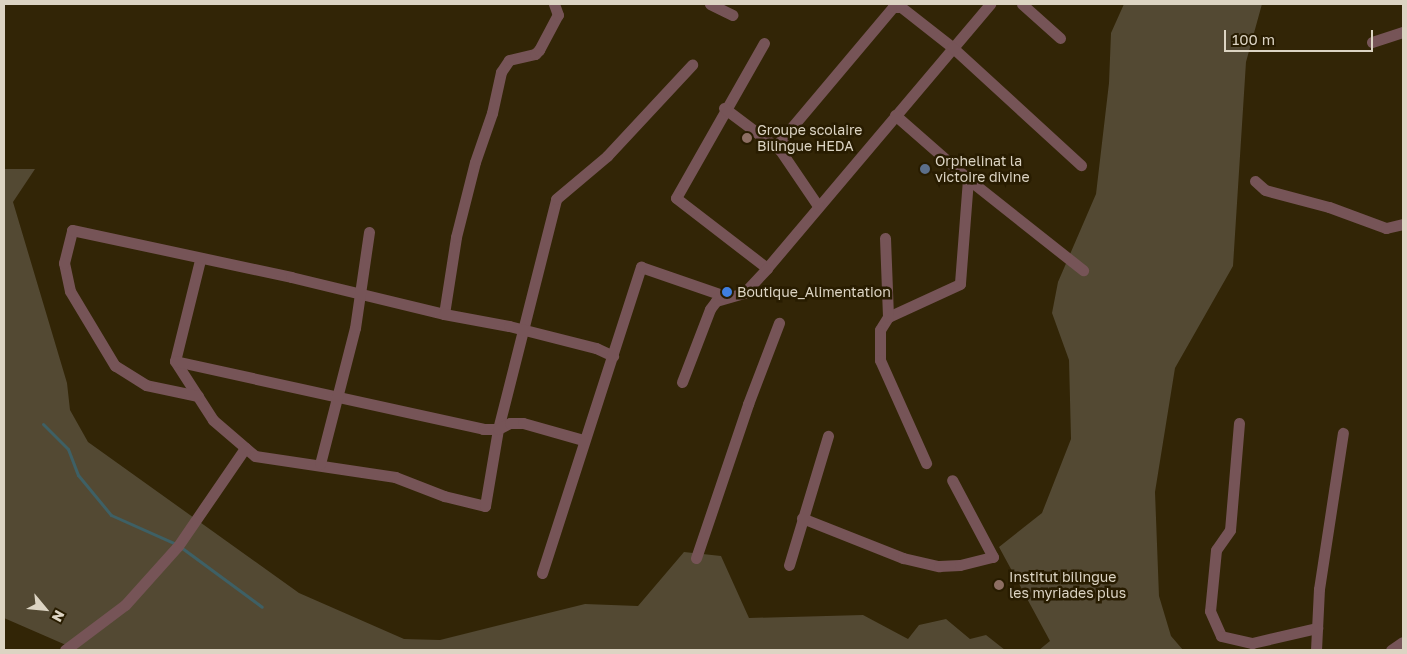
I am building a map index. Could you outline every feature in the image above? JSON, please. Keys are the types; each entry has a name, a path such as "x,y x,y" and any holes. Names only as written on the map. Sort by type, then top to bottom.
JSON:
{"street":[{"path":"444,314 456,236 475,162 492,113 501,72 509,60 535,54 539,50 558,15 554,4"},
{"path":"710,4 733,15"},
{"path":"682,382 710,309 716,302 744,293 767,268 990,4"},
{"path":"1022,4 1060,38"},
{"path":"776,146 893,7 901,7 952,47 1081,164"},
{"path":"1372,42 1403,32"},
{"path":"764,43 724,108 676,198 767,268"},
{"path":"200,260 175,360 213,420 245,448 255,456 320,464 395,477 444,496 486,506 498,430 556,199 607,156 692,65"},
{"path":"724,108 776,146 818,206"},
{"path":"895,115 968,179 1082,270"},
{"path":"926,463 880,360 880,330 888,317 960,284 968,179"},
{"path":"1255,181 1265,190 1328,206 1386,228 1403,224"},
{"path":"198,396 146,385 116,366 70,291 64,264 72,230 200,260 291,276 361,295 596,348 613,356"},
{"path":"320,464 339,397 361,295 369,232"},
{"path":"885,238 888,317"},
{"path":"542,573 583,440 613,356 640,268 728,297"},
{"path":"696,558 748,404 780,323"},
{"path":"175,360 414,416 498,430 510,422 523,423 583,440"},
{"path":"1239,423 1230,530 1216,550 1210,611 1221,636 1252,644 1317,628"},
{"path":"1316,650 1319,589 1343,433"},
{"path":"790,566 802,518 828,436"},
{"path":"65,650 125,604 178,546 245,448"},
{"path":"802,518 904,558 939,566 960,565 993,557 952,480"},
{"path":"1391,650 1403,642"}],"shaded area":[{"path":"1124,4 1262,4 1246,62 1233,266 1175,368 1155,492 1159,596 1171,636 1183,650 1039,650 1050,641 999,547 1042,513 1071,439 1069,360 1052,313 1058,282 1096,194 1109,83 1111,33"},
{"path":"4,169 35,169 13,202 67,383 70,410 88,442 299,593 404,639 440,640 585,604 638,606 684,552 721,556 749,618 863,615 908,639 919,625 946,619 970,639 986,635 1005,650 71,650 66,645 4,618"}],"waterway":[{"path":"43,424 68,449 78,475 111,515 174,543"},
{"path":"182,548 262,607"}],"place":[{"name":"Groupe scolaire Bilingue HEDA","path":"747,138"},
{"name":"Orphelinat la victoire divine","path":"925,169"},
{"name":"Boutique_Alimentation","path":"727,292"},
{"name":"Institut bilingue les myriades plus","path":"999,585"}]}
